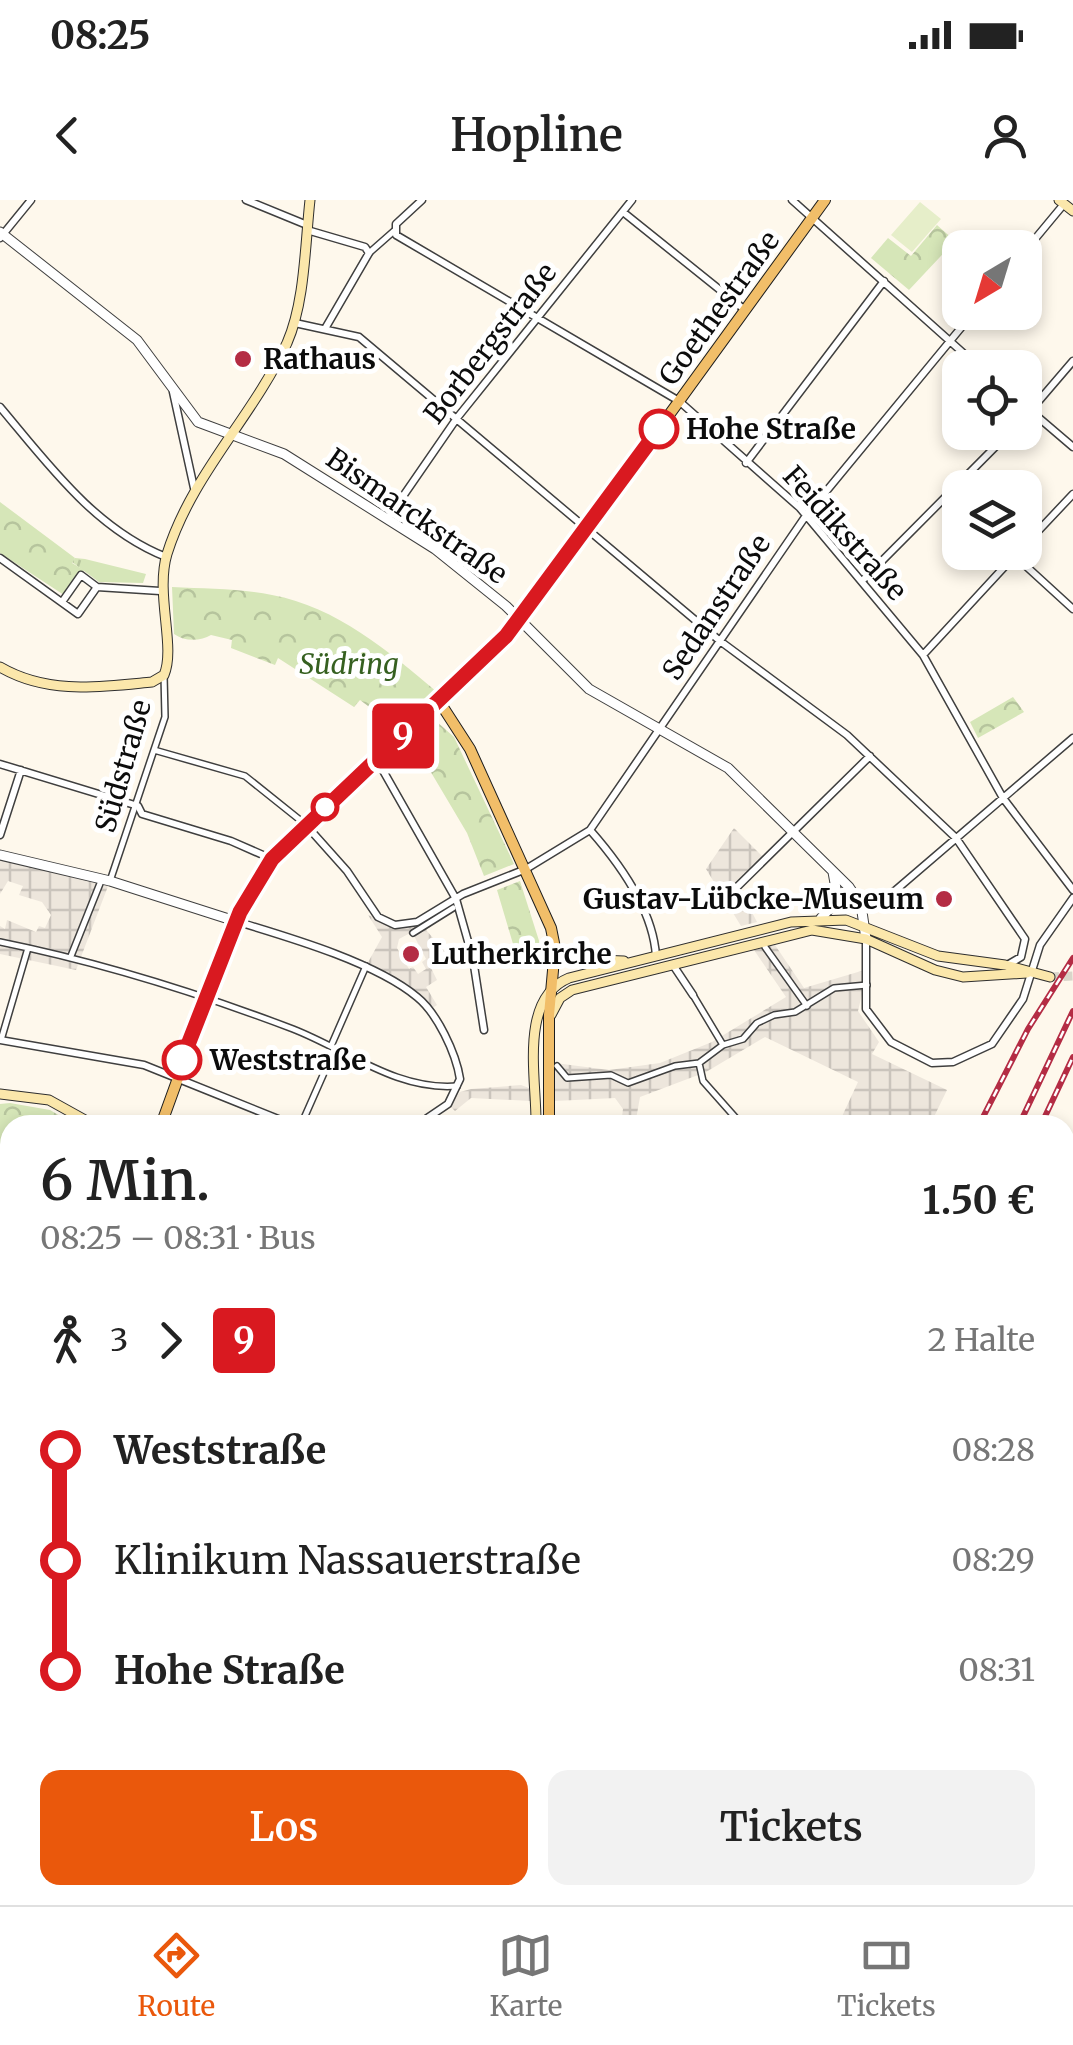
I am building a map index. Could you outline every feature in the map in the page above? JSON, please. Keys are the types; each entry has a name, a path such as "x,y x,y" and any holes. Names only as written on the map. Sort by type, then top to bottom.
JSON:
{"main road":[{"name":"Südstraße","path":"164,675 168,661 160,591 166,556 194,488 266,383 293,322 310,200"},
{"name":"Goethestraße","path":"164,1115 236,921 272,859 439,702 520,619 825,200"},
{"path":"1062,202 1073,211"},
{"path":"0,668 30,681 64,688 152,682 164,675"},
{"path":"439,702 458,726 526,869 555,948 549,1115"},
{"path":"536,1115 540,1001 552,987 636,961 821,918 865,924 938,956 1005,965 1050,977"},
{"path":"550,1017 560,998 572,990 812,930 866,939 935,970 962,977 1029,973"},
{"path":"555,948 573,959 636,961"},
{"path":"0,1094 49,1100 76,1115"}],"street":[{"path":"1,235 31,200"},
{"path":"246,200 307,228 365,247 369,253"},
{"path":"326,327 369,253 422,200"},
{"name":"Borbergstraße","path":"388,518 457,418 632,200"},
{"path":"792,200 959,350"},
{"path":"1041,230 1062,202"},
{"path":"623,212 746,310"},
{"name":"Feidikstraße","path":"394,231 679,401 804,517 923,655 1003,798 1073,890"},
{"name":"Bismarckstraße","path":"1,235 152,355 198,422 284,454 388,518 467,572 589,689 728,768 829,865 861,905 865,924"},
{"path":"746,463 885,281"},
{"path":"293,322 359,337 720,641 837,726 956,838 1025,938 1021,957 1005,965"},
{"name":"Sedanstraße","path":"305,824 347,871 378,917 394,925 417,922 456,899 526,869 590,830 804,517 960,330"},
{"path":"1042,395 1073,361"},
{"path":"173,390 194,488"},
{"path":"0,407 59,477 102,518 127,540 166,556"},
{"path":"1042,423 1073,446"},
{"path":"862,581 992,450"},
{"path":"1042,527 1073,494"},
{"path":"0,558 78,614 97,587"},
{"path":"923,655 1001,570"},
{"path":"1033,570 1073,609"},
{"path":"62,602 82,576 97,587 160,591"},
{"name":"Südstraße","path":"71,956 138,806 168,700 164,675"},
{"path":"890,895 1073,738"},
{"path":"154,750 244,776 305,824"},
{"path":"736,888 870,756"},
{"path":"377,760 456,899 473,960 484,1030"},
{"path":"0,764 138,806 142,814 241,844 272,859"},
{"path":"0,835 21,770"},
{"path":"590,830 607,849 654,927 656,956"},
{"path":"0,855 106,881 236,921 365,967 412,993 428,1009 458,1067 460,1085 448,1104 432,1115"},
{"path":"821,918 838,900 829,865"},
{"path":"865,924 866,1009 886,1037 923,1060 942,1063 996,1041 1024,997 1029,973 1050,927 1073,898"},
{"path":"413,934 453,908"},
{"path":"0,942 71,956 204,999 333,1047 420,1085 460,1085"},
{"path":"765,947 807,1006"},
{"path":"28,948 0,1041 124,1060 176,1076 269,1115"},
{"path":"673,964 723,1045"},
{"path":"305,1115 365,967"},
{"path":"557,1066 567,1078 611,1076 628,1083 699,1063 723,1045 743,1039 756,1023 807,1006 834,988 867,986"},
{"path":"699,1063 703,1081 733,1115"}],"green space":[{"path":"920,202 941,219 912,252 891,235"},
{"path":"937,225 943,230 942,255 909,290 871,258 888,238 911,256"},
{"path":"0,502 75,558 72,563 84,570 64,595 0,553"},
{"path":"75,558 146,574 143,583 99,582 72,562"},
{"name":"Südring","path":"172,587 260,593 318,609 380,646 437,692 396,727 360,700 354,707 278,658 275,665 231,648 232,640 211,635 198,639 178,637 174,634"},
{"path":"1013,697 1024,712 978,738 970,722"},
{"name":"Südring","path":"436,721 454,737 514,864 484,876 467,833 413,742"},
{"path":"520,881 541,947 516,954 497,890"},
{"path":"0,1104 50,1110 58,1115 0,1115"}],"shaded area":[{"path":"734,828 767,861 740,889 757,922 741,926 706,869"},
{"path":"0,855 110,881 76,970 0,954 0,926 5,929 7,920 36,932 39,926 45,928 51,915 42,902 19,895 23,886 8,881 0,894"},
{"path":"452,905 454,910 426,930 447,954 430,966 437,980 426,987 437,1005 431,1009 366,966 382,937 368,915 400,929 421,924","holes":["412,932 426,959 422,962 426,969 418,974 413,967 409,969 397,948 399,939"]},
{"path":"775,945 804,988 868,969 858,1011 879,1042 872,1054 947,1090 935,1115 843,1115 858,1082 765,1037 706,1072 640,1097 637,1115 622,1115 623,1109 615,1098 555,1101 555,1063 609,1070 660,1063 712,1042 786,997 754,950"},
{"path":"521,1085 529,1088 531,1101 471,1098 455,1111 449,1105 460,1092"}],"tunnel":[{"path":"1050,977 1073,976"}],"railway":[{"path":"984,1115 1028,1029 1073,958"},
{"path":"1024,1115 1073,1011"},
{"path":"1046,1115 1073,1057"}],"bus line":[{"name":"9","path":"182,1060 240,912 272,859 506,636 659,429"}],"place":[{"name":"Rathaus","path":"243,359"},
{"name":"Hohe Straße","path":"659,429"},
{"name":"Gustav-Lübcke-Museum","path":"944,899"},
{"name":"Lutherkirche","path":"411,954"},
{"name":"Weststraße","path":"182,1060"}]}
